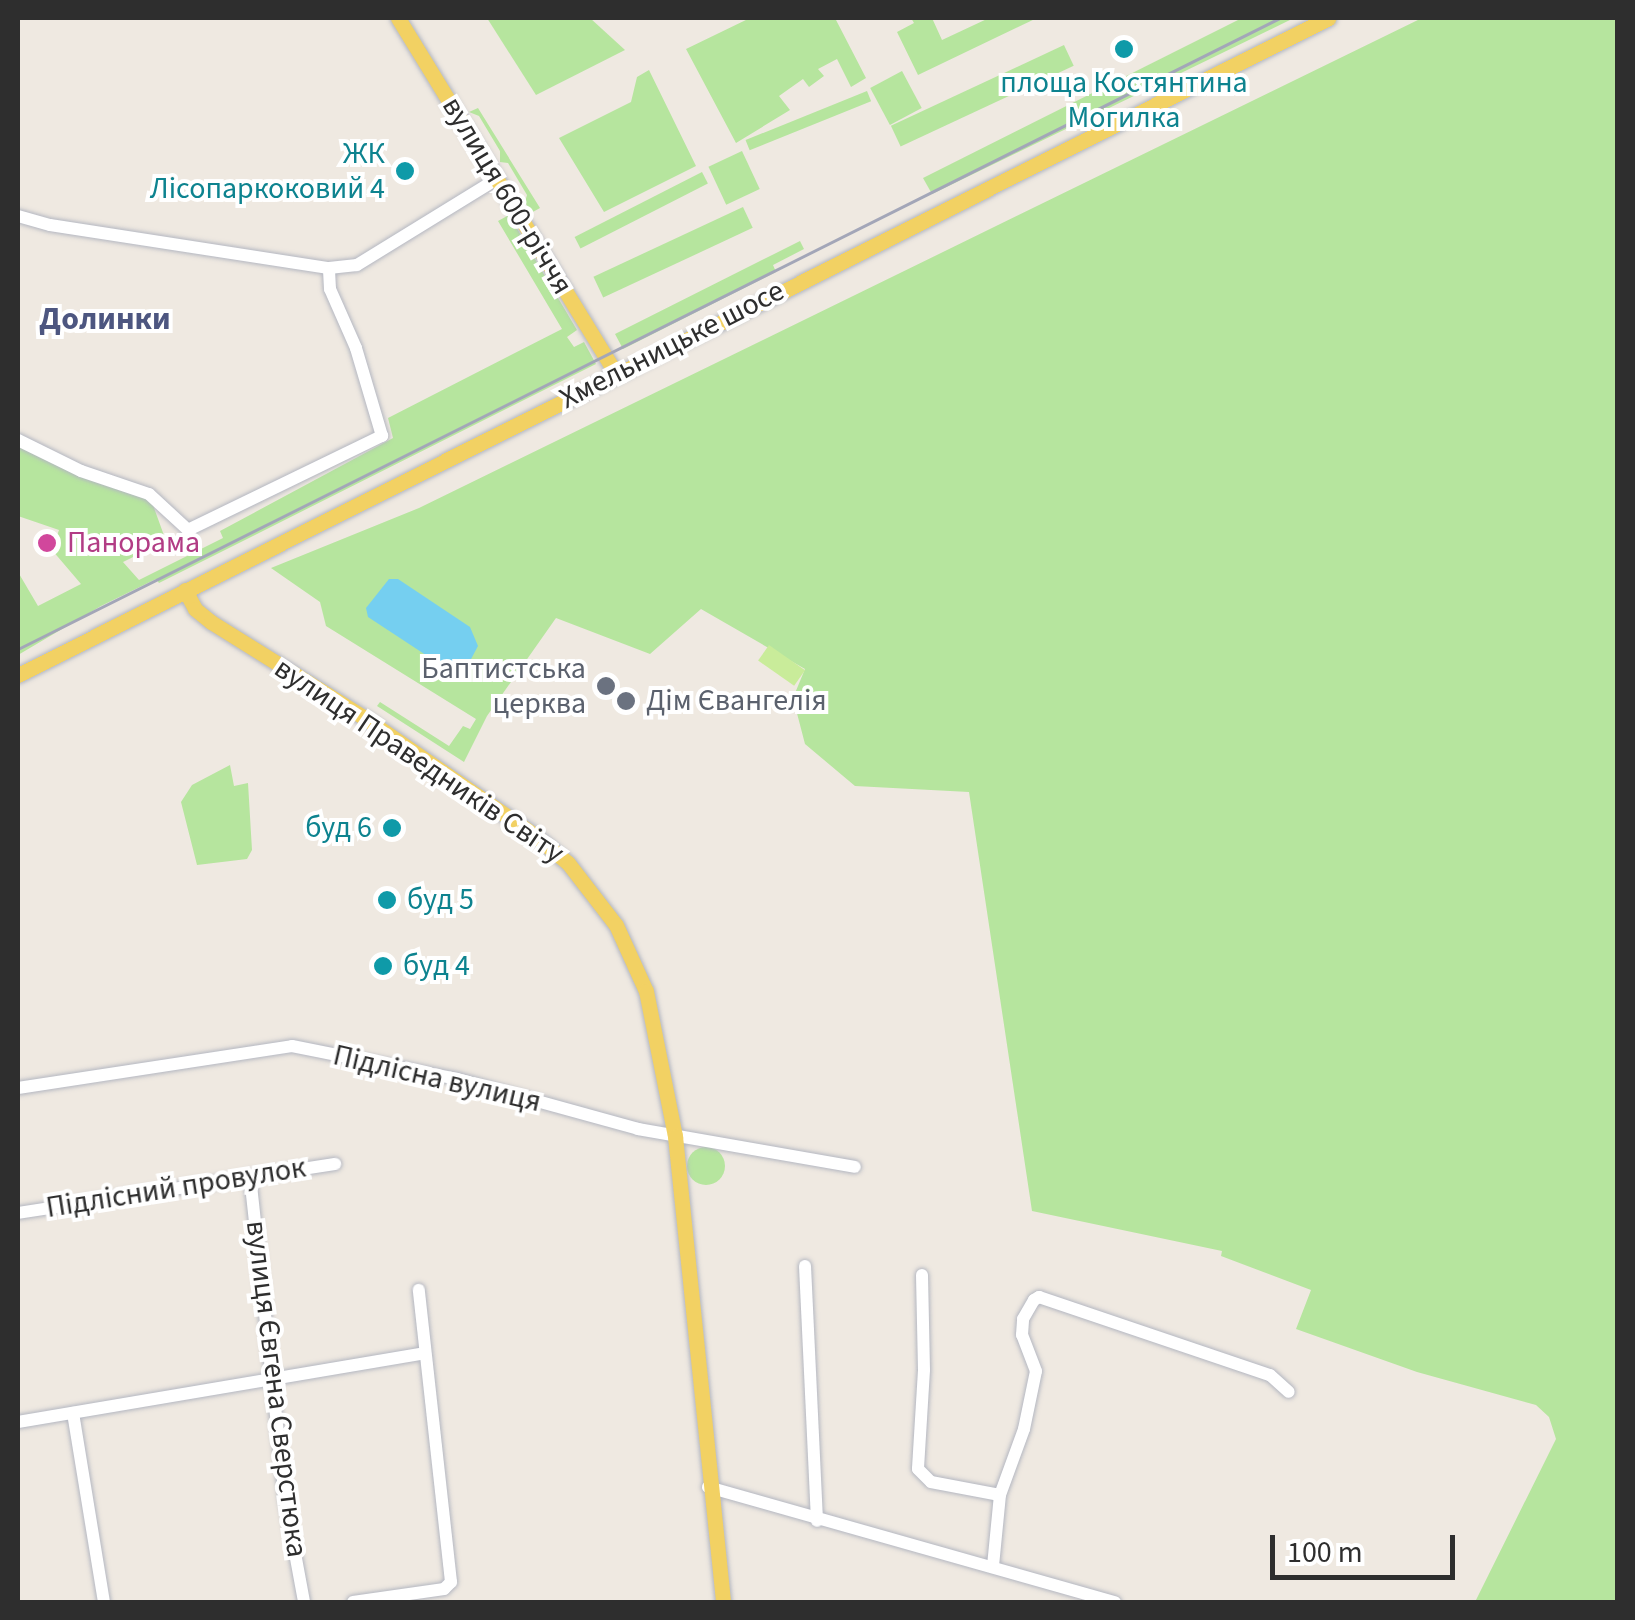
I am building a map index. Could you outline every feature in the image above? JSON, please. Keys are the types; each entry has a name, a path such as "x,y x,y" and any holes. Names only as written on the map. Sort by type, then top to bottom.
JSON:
{"main road":[{"name":"вулиця 600-річчя","path":"398,18 616,374"},
{"name":"Хмельницьке шосе","path":"18,675 1328,18"},
{"name":"вулиця Праведників Світу","path":"185,590 196,609 211,622 380,729 568,862 597,897 634,961 659,1038 676,1136 708,1487 724,1602"}],"street":[{"path":"18,216 50,225 328,268 358,265 497,179"},
{"path":"18,440 81,471 149,494 188,530 382,436 356,348 330,289 328,268"},
{"name":"Підлісна вулиця","path":"18,1088 292,1046 456,1079 676,1136 854,1167"},
{"name":"Підлісний провулок","path":"18,1212 335,1164"},
{"name":"вулиця Євгена Сверстюка","path":"250,1176 285,1500 304,1602"},
{"path":"806,1266 817,1520"},
{"path":"922,1275 924,1370 918,1468 931,1482 1000,1496"},
{"path":"354,1602 450,1586 419,1290"},
{"path":"992,1566 1000,1496 1024,1429 1036,1371 1022,1334 1023,1320 1040,1297 1270,1375 1288,1392"},
{"path":"18,1422 424,1354"},
{"path":"73,1413 104,1602"},
{"path":"708,1487 1115,1602"}],"green space":[{"path":"487,18 590,18 625,50 536,95"},
{"path":"750,18 835,18 866,78 851,87 837,59 818,69 824,76 809,87 803,79 779,96 790,110 736,143 686,49"},
{"path":"911,18 932,18 942,40 989,18 1037,18 918,75 897,32 914,23"},
{"path":"1242,18 1294,18 932,194 923,178"},
{"path":"1422,18 1617,18 1617,1602 1475,1602 1556,1439 1549,1417 1536,1405 1417,1372 1296,1329 1311,1290 1221,1256 1222,1251 1032,1211 969,792 855,786 805,744 793,698 805,669 701,609 650,654 556,618 487,716 464,762 377,706 380,702 449,746 463,726 470,729 476,719 326,626 320,602 271,568 419,508"},
{"path":"1064,45 1074,66 901,147 891,126"},
{"path":"649,70 696,166 604,212 559,138 631,102 637,77"},
{"path":"902,71 922,108 890,125 870,88"},
{"path":"867,91 871,101 750,150 746,140"},
{"path":"478,108 540,208 531,213 525,202 527,195 508,163 500,162 500,151 479,116 469,112"},
{"path":"742,151 760,189 726,205 708,167"},
{"path":"702,172 708,184 580,249 575,237"},
{"path":"743,207 753,228 603,298 593,277"},
{"path":"509,215 577,330 567,337 574,347 584,342 596,364 159,583 156,579 101,606 18,655 18,572 38,606 81,584 52,550 59,530 18,516 18,440 149,494 166,541 123,562 139,580 223,538 220,531 393,438 388,418 562,329 498,221"},
{"path":"800,241 804,249 773,265 776,272 623,349 615,334"},
{"path":"769,645 805,670 794,686 758,661"},
{"path":"230,765 234,786 248,783 252,850 247,859 197,865 181,802 192,785"},
{"path":"706,1147 719,1153 725,1166 719,1179 706,1185 693,1179 687,1166 693,1153"}],"water":[{"path":"389,579 398,579 470,627 478,646 470,661 455,668 441,665 368,617 366,608"}],"tram line":[{"path":"18,649 1280,18"}],"place":[{"name":"площа Костянтина Могилка","path":"1124,49"},
{"name":"ЖК Лісопаркоковий 4","path":"405,171"},
{"name":"Панорама","path":"47,543"},
{"name":"Баптистська церква","path":"606,686"},
{"name":"Дім Євангелія","path":"626,701"},
{"name":"буд 6","path":"392,828"},
{"name":"буд 5","path":"387,900"},
{"name":"буд 4","path":"383,966"}],"district":[{"name":"Долинки","path":"105,319"}]}
